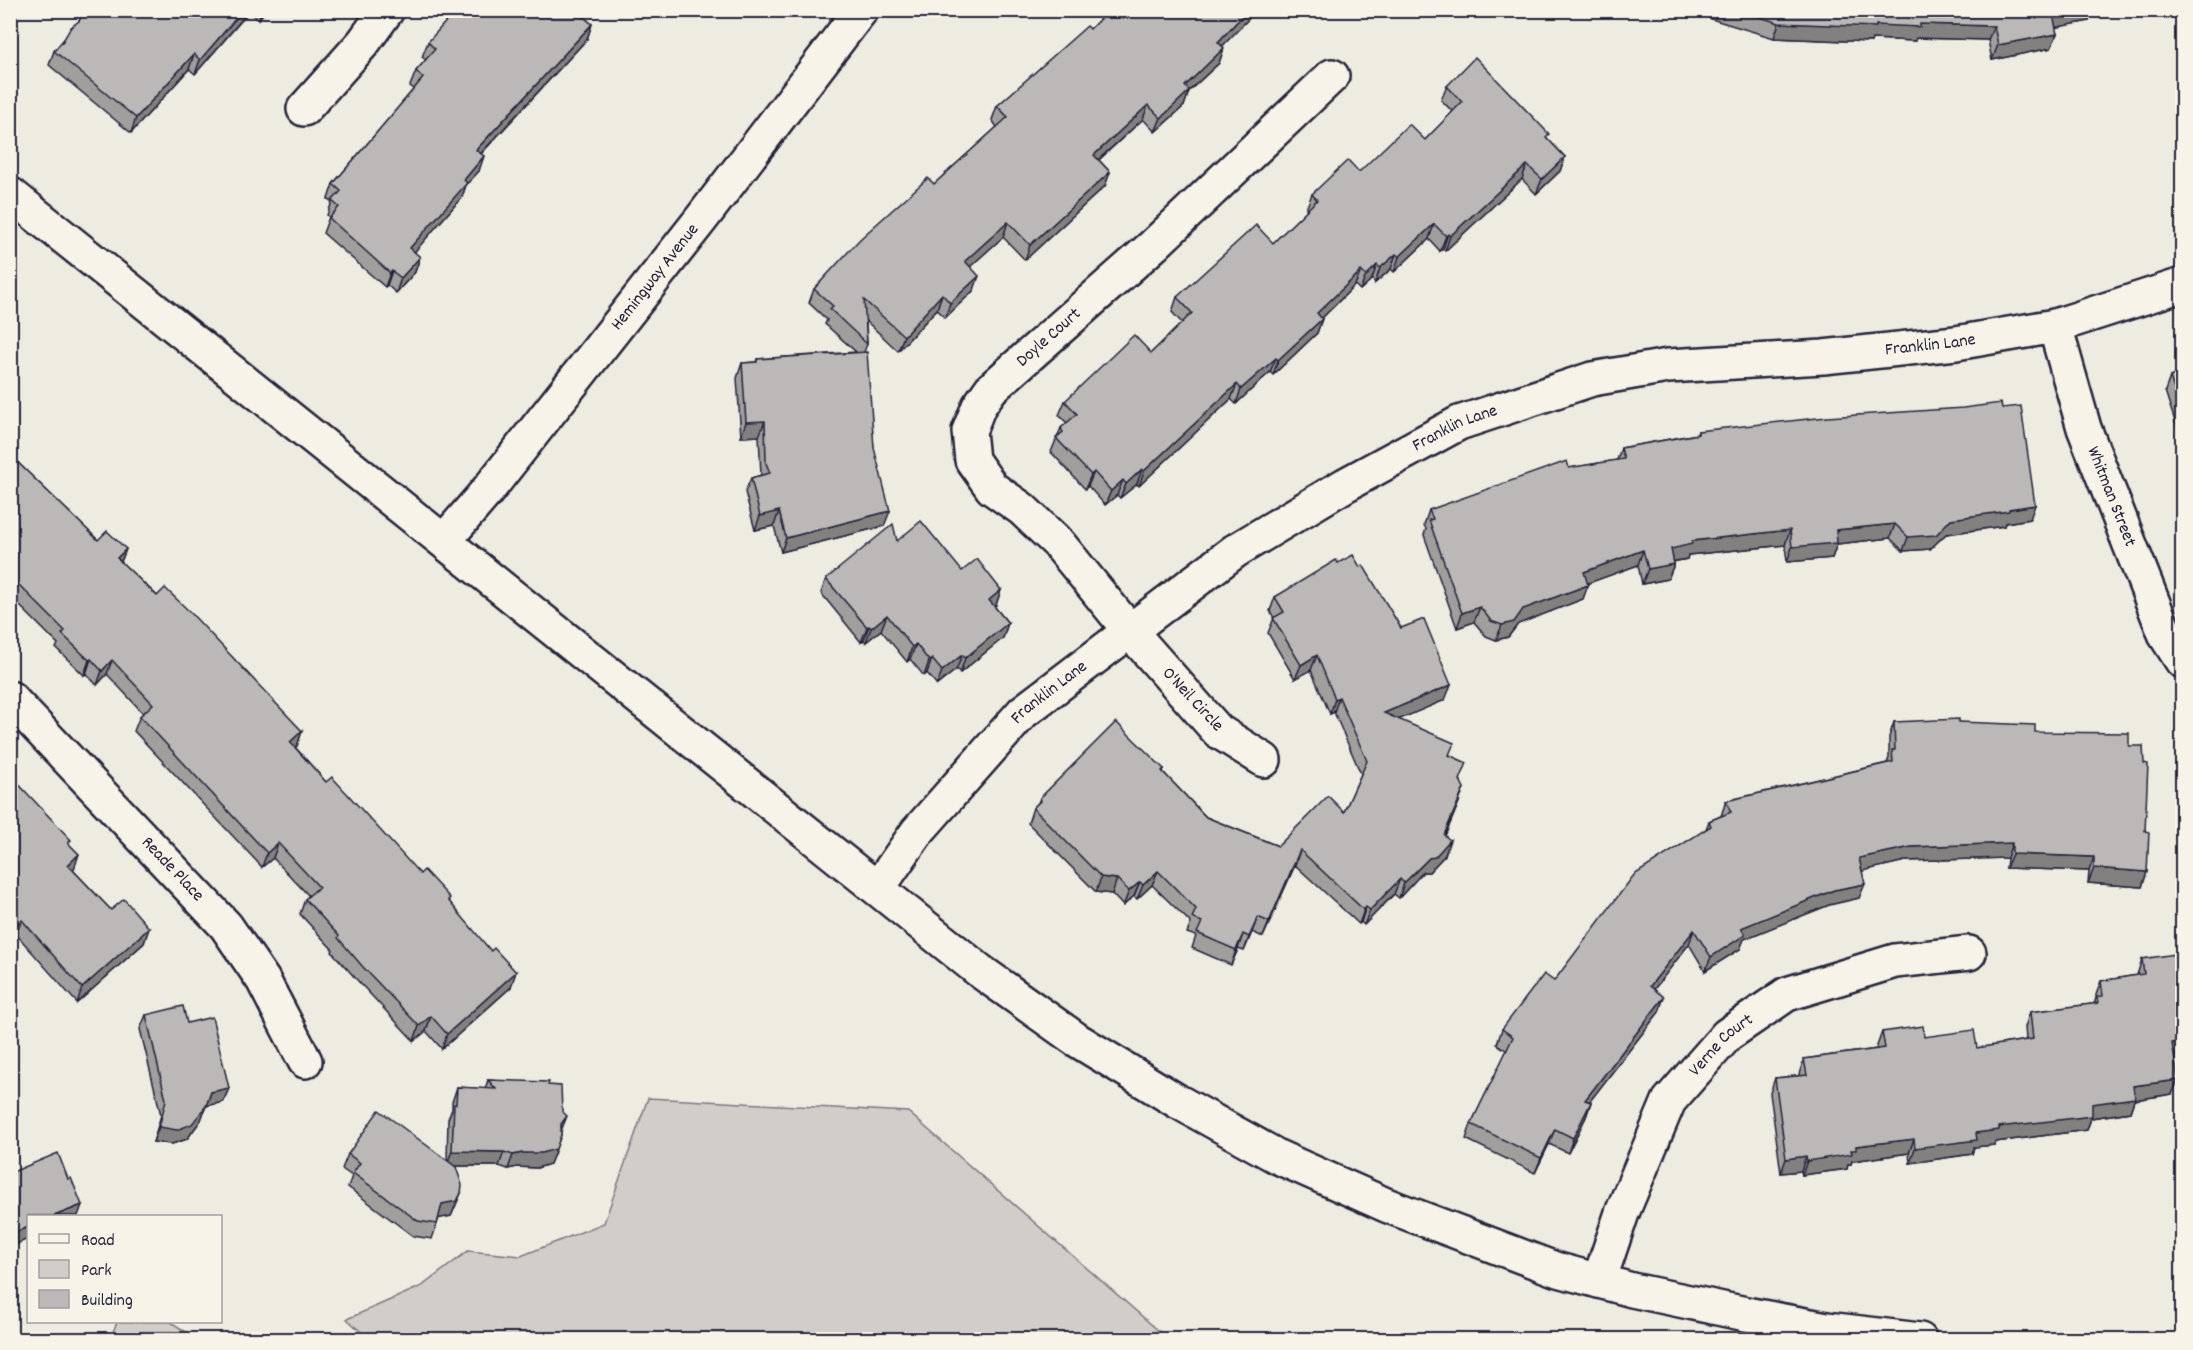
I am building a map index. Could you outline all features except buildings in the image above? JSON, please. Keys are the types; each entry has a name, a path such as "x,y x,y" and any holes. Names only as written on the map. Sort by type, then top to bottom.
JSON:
{"street":[{"path":"304,109 363,43 387,10"},
{"name":"Hemingway Avenue","path":"444,541 488,490 702,218 861,10"},
{"name":"Doyle Court","path":"1129,630 1059,544 1022,509 992,488 972,460 969,431 975,414 991,389 1154,245 1332,76"},
{"path":"10,194 980,971 1077,1040 1177,1101 1278,1157 1386,1205 1555,1269 1751,1315 1827,1329 1920,1340"},
{"name":"Franklin Lane","path":"879,888 916,832 1023,712 1235,551 1345,484 1459,423 1581,382 1668,366 1823,357 1956,343 2055,326 2182,285"},
{"name":"Whitman Street","path":"2055,326 2084,428 2166,636 2182,661"},
{"name":"O'Neil Circle","path":"1129,630 1218,731 1264,760"},
{"name":"Reade Place","path":"10,698 226,926 263,980 305,1061"},
{"name":"Verne Court","path":"1599,1281 1622,1213 1669,1101 1726,1035 1786,994 1895,961 1969,953"}],"green space":[{"path":"648,1098 908,1112 1168,1339 370,1340 347,1319 422,1286 468,1251 521,1256 604,1223"},
{"path":"117,1323 173,1323 197,1339 110,1339"}]}
